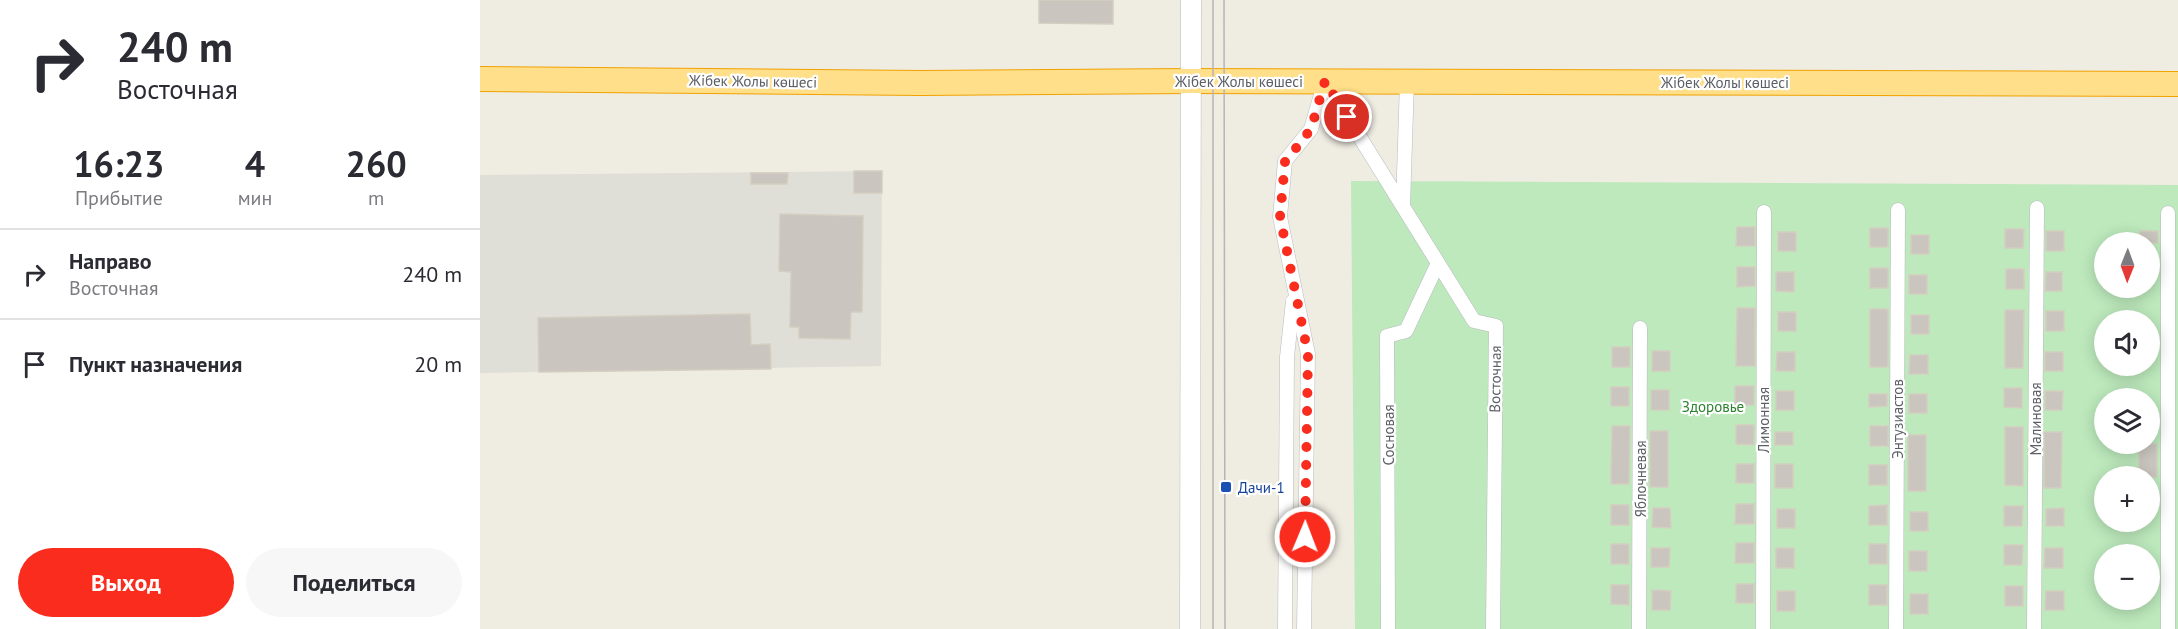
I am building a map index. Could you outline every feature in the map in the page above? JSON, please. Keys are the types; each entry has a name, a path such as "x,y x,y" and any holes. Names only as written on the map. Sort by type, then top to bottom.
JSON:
{"highway":[{"name":"Жібек Жолы көшесі","path":"480,79 909,83 1407,81 2178,84"}],"street":[{"path":"1190,629 1191,0"},
{"path":"1304,629 1308,354 1280,217 1285,162 1311,129 1325,81"},
{"name":"Восточная","path":"1325,81 1474,321 1496,326 1493,629"},
{"path":"1403,206 1407,81"},
{"name":"Малиновая","path":"2034,629 2037,208"},
{"name":"Энтузиастов","path":"1896,629 1898,210"},
{"name":"Лимонная","path":"1763,629 1764,212"},
{"path":"2168,213 2168,629"},
{"name":"Сосновая","path":"1388,629 1387,336 1407,331 1438,263"},
{"path":"1284,629 1287,357 1295,290"},
{"name":"Яблочневая","path":"1639,629 1640,328"}],"shaded area":[{"path":"882,171 881,366 480,373 480,175"}],"green space":[{"name":"Здоровье","path":"1351,181 2178,185 2178,629 1355,629"}],"building":[{"path":"1039,0 1113,0 1113,24 1039,23"},
{"path":"854,171 882,171 882,193 854,193"},
{"path":"751,173 788,173 787,184 751,184"},
{"path":"780,214 863,216 862,312 851,312 850,339 799,338 799,327 790,327 791,272 779,271"},
{"path":"1737,227 1755,227 1755,246 1736,246"},
{"path":"1870,228 1888,228 1888,247 1870,247"},
{"path":"2005,229 2024,229 2023,248 2005,248"},
{"path":"2046,231 2064,231 2064,251 2046,251"},
{"path":"1778,232 1796,232 1796,251 1778,251"},
{"path":"1911,235 1929,235 1929,254 1911,254"},
{"path":"1737,267 1755,267 1755,286 1737,287"},
{"path":"1870,268 1888,268 1888,288 1870,288"},
{"path":"2006,269 2024,269 2024,289 2006,289"},
{"path":"1776,272 1794,272 1794,292 1776,291"},
{"path":"2046,272 2062,272 2062,291 2045,291"},
{"path":"1909,275 1927,275 1927,294 1909,294"},
{"path":"1737,308 1755,308 1755,366 1736,366"},
{"path":"1870,309 1888,309 1888,367 1870,367"},
{"path":"2005,310 2024,310 2023,368 2005,368"},
{"path":"2046,311 2064,311 2064,331 2046,331"},
{"path":"1778,312 1796,312 1796,331 1778,331"},
{"path":"750,314 751,345 770,344 771,369 539,372 538,318"},
{"path":"1911,315 1929,315 1929,334 1911,334"},
{"path":"1612,347 1630,347 1630,367 1612,367"},
{"path":"1652,351 1670,351 1670,371 1652,371"},
{"path":"1777,352 1795,352 1795,371 1776,371"},
{"path":"2045,352 2063,352 2063,371 2045,371"},
{"path":"1910,355 1928,355 1928,374 1909,374"},
{"path":"1735,386 1754,386 1754,405 1735,405"},
{"path":"1611,387 1629,387 1629,406 1611,406"},
{"path":"2004,388 2022,388 2022,408 2004,407"},
{"path":"1651,390 1669,390 1669,410 1651,410"},
{"path":"1776,391 1794,391 1794,410 1776,410"},
{"path":"2045,391 2063,391 2062,410 2045,410"},
{"path":"1869,394 1887,394 1887,406 1869,407"},
{"path":"1909,394 1927,394 1927,413 1909,413"},
{"path":"1736,425 1754,425 1754,445 1736,444"},
{"path":"1612,426 1630,426 1629,484 1611,484"},
{"path":"1870,426 1888,426 1888,446 1870,446"},
{"path":"2005,427 2023,427 2023,486 2005,485"},
{"path":"1650,431 1668,431 1668,487 1650,487"},
{"path":"1775,432 1793,432 1793,445 1775,445"},
{"path":"2044,432 2062,432 2061,488 2044,488"},
{"path":"1908,435 1926,435 1926,491 1908,491"},
{"path":"2139,454 2157,454 2157,466 2139,466"},
{"path":"1736,464 1754,464 1754,483 1736,483"},
{"path":"1775,464 1793,464 1793,488 1775,488"},
{"path":"1869,465 1887,465 1887,485 1869,485"},
{"path":"1736,504 1754,504 1754,524 1735,524"},
{"path":"1611,505 1629,505 1629,525 1611,525"},
{"path":"1887,505 1887,525 1869,525 1869,506"},
{"path":"2004,506 2023,506 2022,526 2004,526"},
{"path":"1653,508 1670,508 1671,528 1652,527"},
{"path":"2064,508 2064,526 2046,526 2046,509"},
{"path":"1777,509 1795,509 1795,528 1777,528"},
{"path":"1910,512 1928,512 1928,531 1910,531"},
{"path":"1736,543 1754,543 1754,563 1735,563"},
{"path":"1611,544 1629,544 1629,564 1611,564"},
{"path":"1869,544 1887,544 1887,564 1869,564"},
{"path":"2004,545 2023,545 2022,565 2004,565"},
{"path":"1651,548 1670,548 1669,567 1651,567"},
{"path":"1776,548 1794,548 1794,568 1776,568"},
{"path":"2045,548 2063,548 2063,568 2044,568"},
{"path":"1909,551 1927,551 1927,571 1909,571"},
{"path":"1736,584 1754,584 1754,603 1736,603"},
{"path":"1611,585 1629,585 1629,605 1611,604"},
{"path":"1869,585 1887,585 1887,605 1869,605"},
{"path":"2005,586 2023,586 2023,606 2005,606"},
{"path":"1652,590 1671,591 1670,610 1652,610"},
{"path":"1777,591 1795,591 1795,611 1777,611"},
{"path":"2046,591 2064,591 2064,610 2045,610"},
{"path":"1910,594 1928,594 1928,614 1910,614"}],"tram line":[{"path":"1213,0 1213,629"},
{"path":"1224,0 1225,629"}],"place":[{"name":"Дачи-1","path":"1226,487"}],"route":[{"path":"1305,537 1308,354 1280,217 1285,162 1311,129 1325,81 1347,117"}]}
